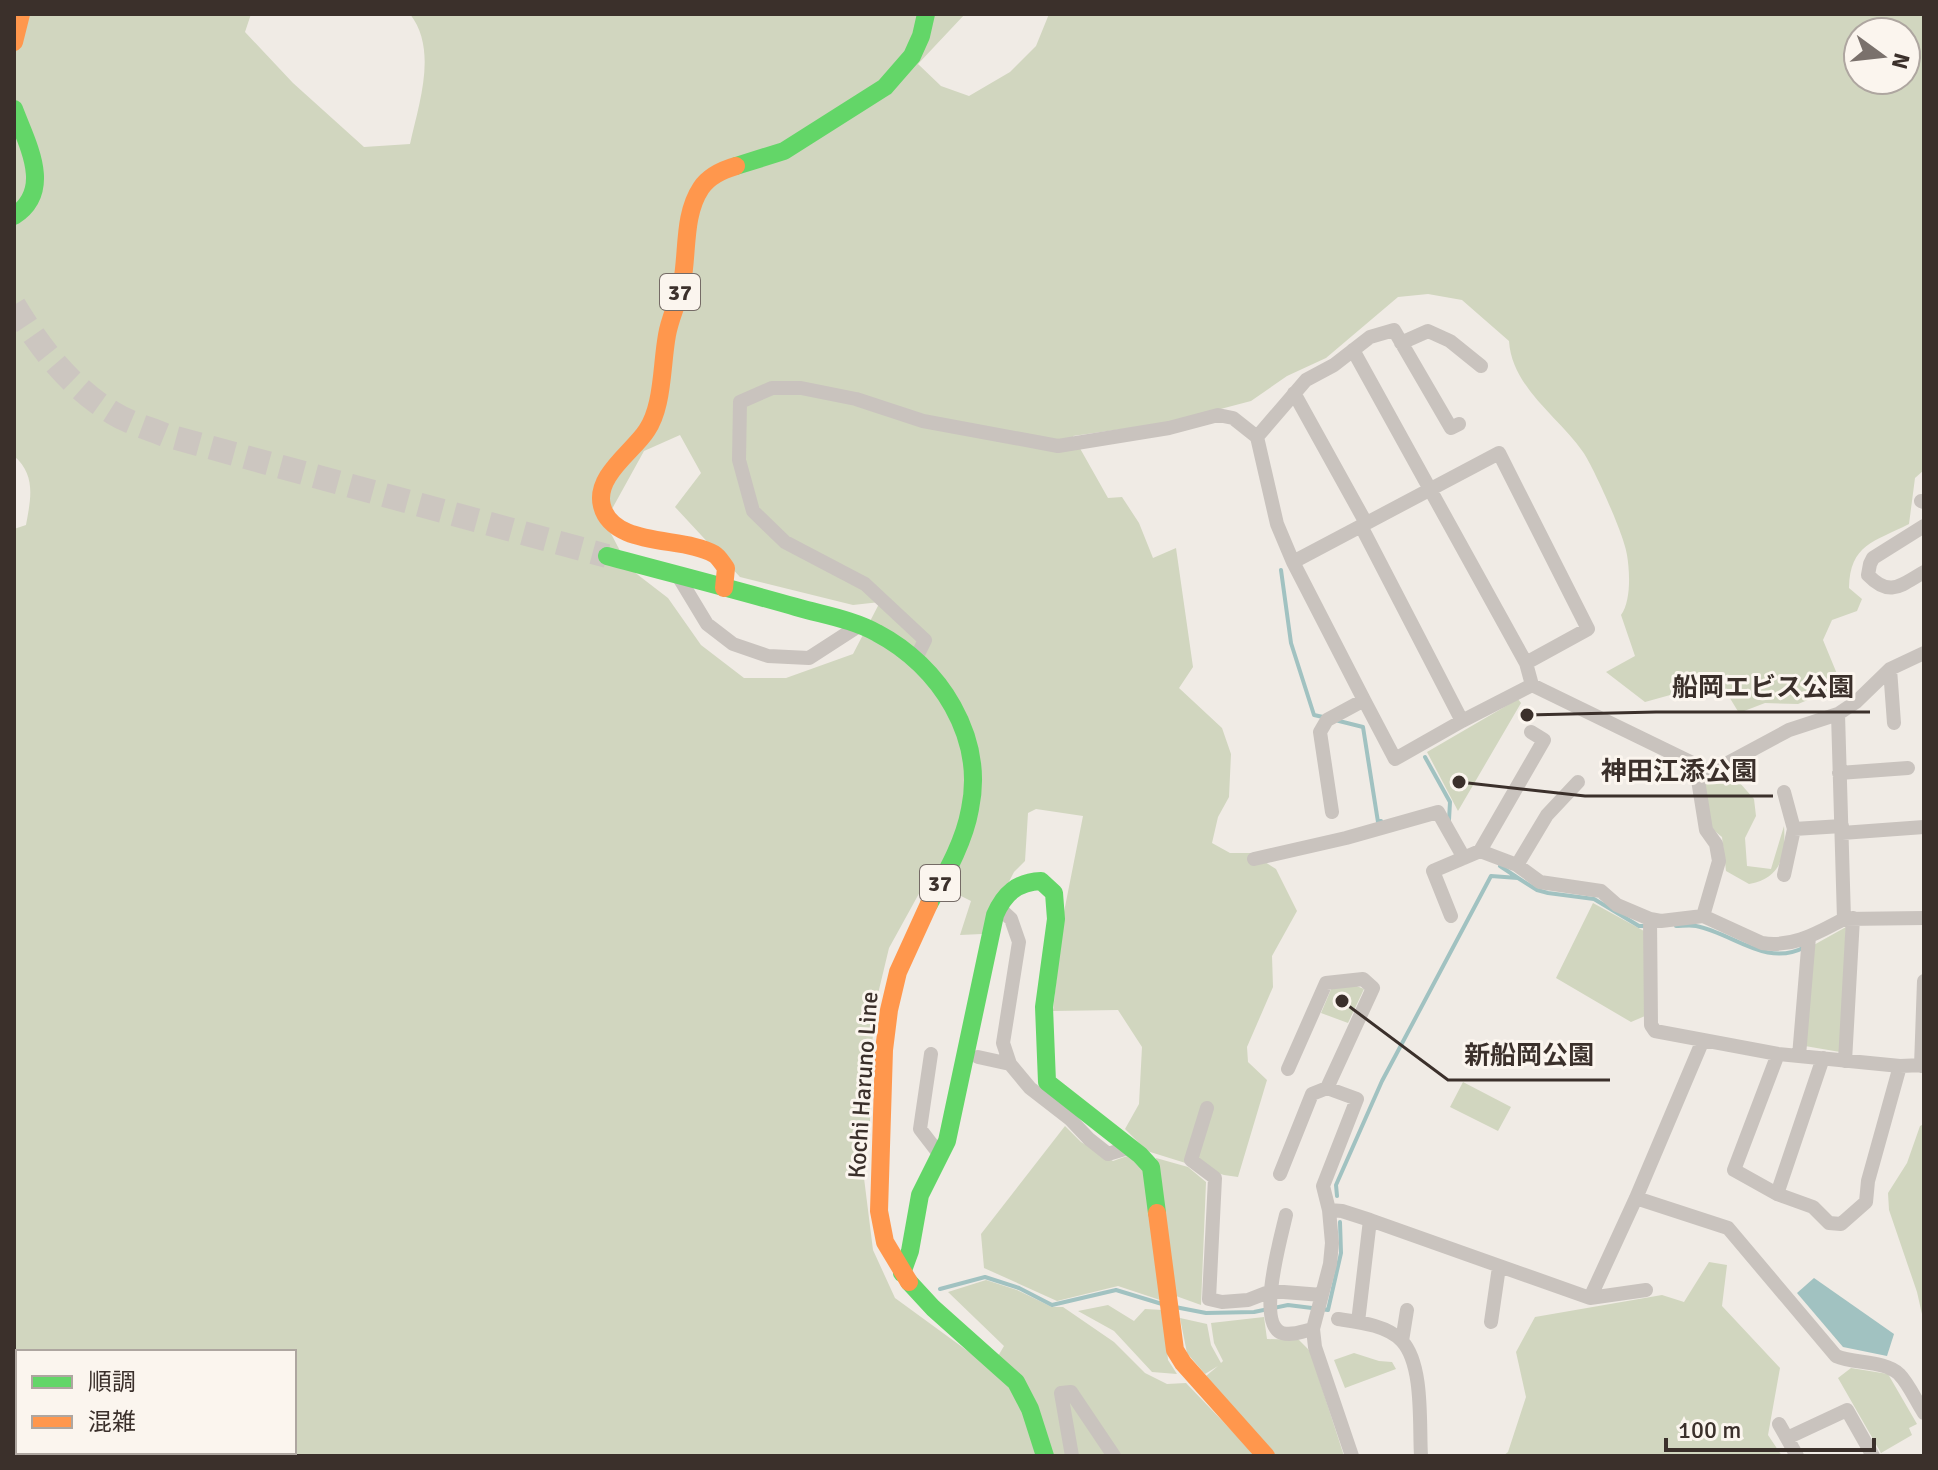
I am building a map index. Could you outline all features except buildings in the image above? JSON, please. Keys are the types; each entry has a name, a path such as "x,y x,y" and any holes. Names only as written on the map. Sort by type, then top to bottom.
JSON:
{"main road":[{"path":"14,42 21,14"},
{"name":"37","path":"724,588 728,579 726,562 713,551 629,535 614,524 602,508 603,490 610,472 629,455 650,425 660,398 668,327 682,287 693,207 701,188 714,175 729,167 782,152 874,94 903,69 918,46 926,14"},
{"path":"14,109 37,183 33,203 14,216"},
{"name":"Kochi Haruno Line","path":"607,556 860,625 893,642 939,682 967,734 974,777 973,799 961,842 911,941 890,1000 879,1162 879,1220 887,1249 902,1273 938,1311 1015,1381 1034,1417 1045,1456"},
{"path":"902,1273 910,1251 920,1195 947,1141 998,907 1007,893 1023,880 1041,881 1054,893 1056,919 1044,1007 1047,1082 1131,1147 1151,1167 1175,1350 1266,1456"}],"street":[{"path":"1257,437 1306,380 1334,365 1370,337 1394,330 1451,428 1459,424"},
{"path":"1401,343 1428,331 1450,341 1481,366"},
{"path":"1353,350 1526,663 1532,685 1711,772 1789,730 1838,714 1856,702 1890,669 1924,653"},
{"path":"915,660 925,640 865,584 785,542 753,511 739,460 740,402 772,388 801,388 856,399 923,421 1058,446 1169,428 1218,415 1233,418 1257,437 1277,524 1293,562 1395,759 1532,685"},
{"path":"1294,393 1462,721"},
{"path":"1293,562 1499,453 1588,629 1526,663"},
{"path":"1924,526 1873,558 1868,575 1885,588 1896,588 1924,572"},
{"path":"677,575 707,624 733,644 768,656 809,658 860,625"},
{"path":"1890,669 1894,723"},
{"path":"1332,812 1320,732 1327,720 1364,700"},
{"path":"1838,714 1842,830 1850,923 1845,1061"},
{"path":"1451,916 1433,871 1480,851 1544,740 1531,732"},
{"path":"1701,767 1698,780 1706,830 1716,844 1719,861 1703,916"},
{"path":"1839,773 1908,768"},
{"path":"1517,865 1547,815 1578,782"},
{"path":"1784,792 1794,829 1784,875"},
{"path":"1254,859 1346,838 1438,812 1464,858"},
{"path":"1794,829 1924,827"},
{"path":"1480,851 1517,865 1540,882 1601,891 1617,905 1650,919 1661,921 1703,916 1762,943 1808,945 1850,923 1924,918"},
{"path":"998,907 1011,919 1019,942 1003,1043 1010,1064 1030,1088 1108,1154 1131,1147"},
{"path":"1650,919 1651,1025 1655,1031 1665,1035 1778,1054 1900,1066 1923,1065 1924,981"},
{"path":"1799,1056 1808,945"},
{"path":"1288,1069 1326,983 1363,979 1373,988 1327,1088"},
{"path":"1590,1298 1703,1040"},
{"path":"931,1054 920,1129 940,1155"},
{"path":"1778,1054 1734,1170 1777,1194 1813,1207 1829,1223 1841,1224 1866,1202 1868,1181 1900,1066"},
{"path":"978,1057 1010,1064"},
{"path":"1777,1194 1823,1058"},
{"path":"1280,1174 1312,1094 1327,1088 1357,1099 1323,1186 1329,1210 1330,1264 1313,1329 1315,1347 1352,1456"},
{"path":"1207,1108 1191,1160 1215,1178 1209,1299 1222,1302 1270,1296 1322,1295"},
{"path":"1636,1198 1728,1228 1836,1356 1847,1361 1886,1367 1898,1373 1924,1413"},
{"path":"1329,1210 1370,1220 1590,1298 1646,1290"},
{"path":"1286,1215 1270,1296 1271,1323 1280,1332 1294,1334 1313,1329"},
{"path":"1358,1322 1370,1220"},
{"path":"1491,1322 1499,1267"},
{"path":"1402,1341 1407,1310"},
{"path":"1338,1319 1382,1329 1402,1341 1415,1366 1421,1456"},
{"path":"1072,1456 1061,1393 1071,1392 1114,1456"},
{"path":"1787,1438 1847,1410 1873,1456"},
{"path":"1779,1424 1797,1456"}],"green space":[{"path":"14,14 251,14 245,32 293,83 364,147 410,144 425,60 418,28 410,14 965,14 918,64 941,86 969,96 1010,72 1036,46 1049,14 1924,14 1924,470 1915,478 1909,524 1866,546 1859,553 1850,573 1849,588 1862,599 1857,611 1832,620 1823,640 1842,686 1798,704 1765,703 1739,713 1728,695 1681,692 1645,702 1606,672 1635,656 1621,615 1628,595 1629,570 1625,546 1615,519 1583,452 1527,388 1518,373 1509,341 1462,300 1428,294 1398,297 1326,358 1287,376 1251,401 1171,422 1073,436 1108,498 1122,497 1139,523 1153,558 1176,548 1193,667 1179,688 1222,728 1231,754 1229,797 1218,817 1212,843 1230,853 1251,853 1276,869 1297,911 1272,956 1273,987 1247,1047 1248,1062 1267,1080 1238,1177 1147,1151 1125,1129 1139,1104 1142,1047 1118,1010 1053,1011 1063,917 1083,816 1036,809 1028,813 1025,861 1014,872 982,934 960,935 971,901 927,879 889,948 877,998 870,1063 870,1124 864,1178 873,1250 895,1298 991,1368 1004,1346 948,1292 986,1280 1017,1290 1052,1307 1063,1307 1114,1342 1145,1373 1167,1384 1186,1383 1256,1456 14,1456 14,529 26,525 30,488 26,471 14,456","holes":["680,435 701,473 675,507 740,577 853,605 880,602 853,654 786,678 744,678 701,645 668,598 629,568 606,524 644,451"]},
{"path":"1518,699 1521,703 1458,811 1427,752"},
{"path":"1732,774 1754,799 1756,816 1745,838 1747,866 1771,869 1784,826 1784,847 1775,871 1749,884 1726,871 1722,837 1711,828 1704,785"},
{"path":"1593,903 1644,931 1645,1016 1631,1022 1556,978"},
{"path":"1846,927 1840,1052 1805,1046 1812,946"},
{"path":"1354,985 1364,989 1348,1023 1321,1013 1332,987"},
{"path":"1463,1082 1511,1107 1498,1131 1450,1107"},
{"path":"1924,1124 1924,1323 1917,1292 1889,1210 1888,1193 1907,1163 1920,1126"},
{"path":"1065,1126 1081,1142 1113,1161 1130,1155 1145,1171 1163,1301 1118,1286 1057,1301 984,1268 981,1234"},
{"path":"1156,1158 1188,1167 1206,1182 1201,1305 1176,1296"},
{"path":"1709,1262 1727,1265 1722,1306 1780,1368 1768,1435 1782,1456 1503,1456 1508,1452 1526,1397 1516,1352 1535,1317 1662,1295 1684,1302"},
{"path":"1108,1305 1134,1321 1145,1309 1163,1310 1168,1360 1177,1374 1152,1372 1114,1331 1078,1311"},
{"path":"1264,1317 1267,1339 1299,1340 1310,1351 1344,1456 1274,1456 1206,1376 1218,1366 1205,1374 1187,1353 1180,1318 1207,1324 1211,1345 1221,1363 1223,1361 1214,1343 1211,1323"},
{"path":"1354,1353 1392,1362 1396,1369 1345,1388 1334,1360"},
{"path":"1851,1368 1888,1374 1917,1424 1909,1428 1912,1435 1881,1453 1838,1378"}],"water":[{"path":"1814,1278 1894,1334 1887,1356 1843,1347 1797,1293"}],"waterway":[{"path":"1281,570 1291,643 1314,715 1323,717"},
{"path":"1335,720 1363,727 1378,822 1381,821"},
{"path":"1425,757 1450,802 1449,820"},
{"path":"1500,866 1518,878"},
{"path":"1337,1196 1336,1185 1382,1081 1491,876 1518,878 1548,893 1594,899 1639,926 1647,926"},
{"path":"1676,926 1710,930 1750,947 1777,954 1805,947"},
{"path":"1175,1307 1206,1313 1254,1312 1288,1305 1328,1310 1341,1253 1340,1222"},
{"path":"940,1289 985,1277 1019,1288 1052,1305 1116,1290 1162,1304"}],"tunnel":[{"path":"14,305 45,351 70,379 97,403 132,423 165,435 607,556"}],"traffic: fast":[{"path":"736,166 784,151 885,87 912,56 926,14"},
{"path":"14,109 30,151 35,180 33,193 14,216"},
{"path":"607,556 858,624 900,647 920,664 953,706 964,730 971,756 973,782 963,834 929,904"},
{"path":"902,1273 910,1251 920,1195 947,1141 995,915 1012,890 1033,882 1041,881 1054,893 1056,919 1044,1007 1047,1082 1151,1167 1157,1213"},
{"path":"909,1282 933,1308 1016,1382 1030,1409 1045,1456"}],"traffic: slow":[{"path":"14,42 21,14"},
{"path":"724,588 726,568 716,555 701,548 651,539 620,529 609,519 602,506 601,495 609,474 647,430 655,412 667,335 682,283 689,222 695,199 712,177 736,166"},
{"path":"909,1282 885,1242 879,1211 884,1050 898,972 929,904"},
{"path":"1157,1213 1175,1350 1266,1456"}],"place":[{"name":"船岡エビス公園","path":"1527,715"},
{"name":"神田江添公園","path":"1459,782"},
{"name":"新船岡公園","path":"1342,1001"}]}
